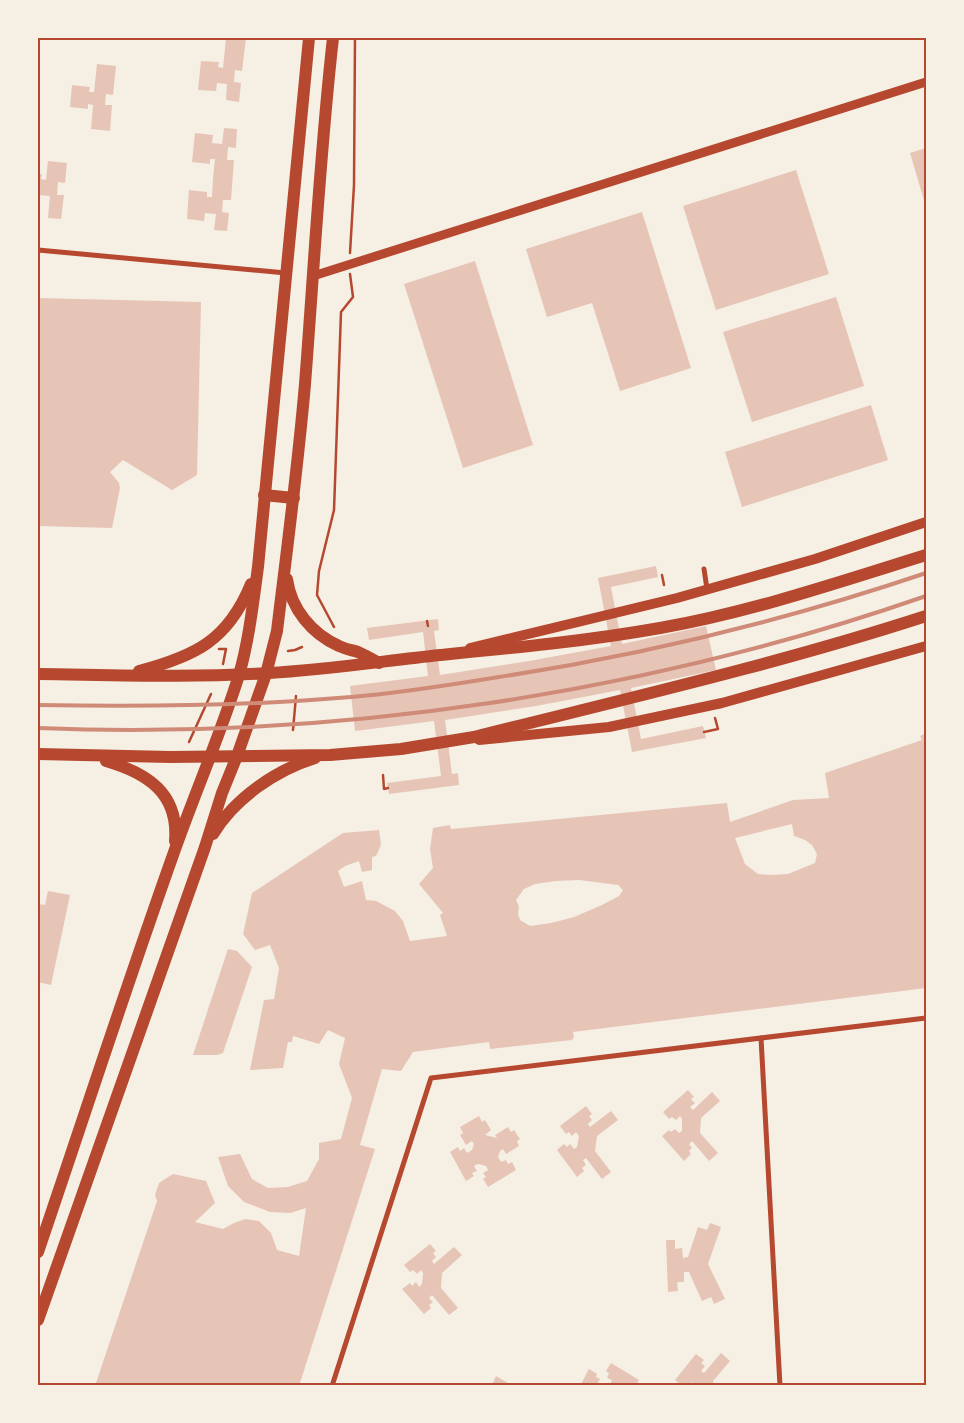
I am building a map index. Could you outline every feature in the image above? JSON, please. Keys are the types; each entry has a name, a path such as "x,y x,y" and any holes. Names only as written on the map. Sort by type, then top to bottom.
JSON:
{"main road":[{"path":"38,1252 173,854 239,675 250,629 258,567 309,38"},
{"path":"38,1320 205,847 222,793 266,674 277,631 294,498 323,139 334,38"},
{"path":"264,495 294,498"},
{"path":"438,656 707,589 814,559 926,522"},
{"path":"38,674 122,676 266,674 529,647 661,628 736,611 780,600 926,555"},
{"path":"122,676 185,656 218,636 233,619 244,601 258,567"},
{"path":"285,567 287,583 292,598 309,626 332,642 359,652 379,663"},
{"path":"38,755 210,757 330,755 402,750 474,737 711,679 848,642 926,616"},
{"path":"436,744 609,727 722,703 926,646"},
{"path":"205,847 226,816 253,791 290,768 314,758 330,755"},
{"path":"92,756 141,773 159,790 166,799 173,814 176,831 173,854"}],"street":[{"path":"313,276 926,82"},
{"path":"38,250 286,274"},
{"path":"704,569 707,589"},
{"path":"332,1386 431,1078 926,1018"},
{"path":"761,1038 780,1386"}],"path":[{"path":"334,627 317,595 320,571 334,510 341,312 353,297 349,264 354,185 355,38"},
{"path":"662,575 664,585"},
{"path":"427,621 428,626"},
{"path":"288,651 296,652 302,648"},
{"path":"215,649 232,649"},
{"path":"223,666 226,649"},
{"path":"189,742 211,694"},
{"path":"293,730 296,696"},
{"path":"704,732 718,729 715,718"},
{"path":"383,775 384,789 388,788"}],"building":[{"path":"226,38 246,38 242,71 235,70 234,82 241,83 239,102 226,100 227,84 217,83 216,91 198,90 201,61 219,62 218,67 223,68"},
{"path":"97,64 116,66 113,95 106,94 105,105 112,105 110,131 91,129 93,105 88,104 88,109 70,107 72,85 90,87 89,92 94,92"},
{"path":"224,128 237,129 236,148 228,147 227,160 234,160 231,200 223,200 222,212 229,213 227,231 214,230 216,214 205,213 204,221 187,219 189,190 207,192 207,197 212,197 215,159 210,159 210,164 192,162 195,133 213,135 212,143 222,144"},
{"path":"926,148 926,207 910,153"},
{"path":"48,161 67,163 65,183 58,182 57,195 64,195 61,219 48,218 50,196 39,195 38,202 38,174 42,174 41,179 46,180"},
{"path":"796,170 829,274 716,310 683,206"},
{"path":"642,212 691,368 620,391 592,303 547,317 526,249"},
{"path":"475,261 533,445 463,468 404,284"},
{"path":"836,297 864,386 752,422 723,332"},
{"path":"38,298 201,302 197,475 172,490 123,460 110,472 119,483 120,488 112,528 38,526"},
{"path":"871,405 888,460 742,507 725,452"},
{"path":"656,566 658,577 611,587 622,644 706,626 716,670 631,688 641,739 703,726 706,738 632,752 620,690 536,706 445,720 452,774 458,773 459,785 389,794 387,783 441,776 434,721 355,731 350,686 428,676 423,632 369,640 367,628 438,619 439,630 434,631 440,675 611,646 598,578"},
{"path":"926,733 926,988 573,1032 574,1037 572,1040 490,1049 489,1042 413,1052 401,1071 382,1069 360,1145 375,1149 299,1386 95,1386 157,1201 155,1195 159,1183 173,1174 206,1181 215,1203 195,1222 223,1229 245,1219 259,1221 271,1233 277,1250 299,1256 306,1208 290,1213 270,1212 244,1202 228,1186 218,1157 240,1154 252,1179 268,1188 288,1187 307,1181 319,1159 319,1143 341,1139 352,1098 339,1064 345,1038 328,1030 319,1044 293,1036 292,1042 288,1042 283,1068 250,1070 264,1000 274,999 279,968 270,945 255,950 243,934 252,893 343,833 379,830 381,845 376,856 372,857 372,870 362,872 359,861 345,866 338,871 344,887 362,881 366,900 376,901 395,911 403,921 410,941 447,936 440,915 443,913 419,884 433,868 430,849 433,828 450,825 451,829 727,803 730,822 793,800 829,798 825,773 922,740 920,736","holes":["792,824 794,836 812,845 817,854 815,863 788,874 771,875 758,874 745,864 735,838","579,880 618,885 623,890 619,896 574,917 530,926 520,920 518,914 519,907 516,900 524,889 535,884"]},
{"path":"48,891 70,895 51,985 38,982 38,904 45,905"},
{"path":"228,949 237,951 252,967 223,1053 217,1055 193,1055"},
{"path":"688,1090 694,1097 691,1099 695,1103 690,1107 693,1110 712,1092 720,1101 701,1118 700,1133 718,1153 709,1161 692,1141 689,1144 692,1148 689,1151 691,1154 684,1161 662,1136 669,1130 671,1132 675,1129 679,1133 682,1131 682,1119 680,1116 676,1120 672,1117 669,1119 663,1112"},
{"path":"586,1106 592,1114 589,1116 592,1120 588,1124 590,1127 611,1111 618,1120 597,1136 595,1151 611,1172 602,1179 586,1158 583,1160 586,1165 582,1168 584,1171 577,1177 557,1150 564,1144 567,1147 570,1144 574,1149 577,1147 579,1136 576,1132 572,1136 569,1132 566,1134 560,1126"},
{"path":"479,1116 482,1122 485,1120 491,1130 485,1135 497,1138 495,1135 508,1127 511,1132 514,1130 520,1139 517,1141 519,1146 506,1154 503,1149 498,1157 501,1162 506,1160 508,1164 512,1162 516,1170 488,1187 483,1179 486,1177 483,1173 488,1170 486,1166 478,1164 474,1166 477,1171 472,1173 474,1176 466,1181 450,1152 458,1147 460,1151 464,1148 467,1153 472,1150 474,1144 472,1141 466,1145 460,1135 463,1133 460,1127"},
{"path":"710,1223 721,1227 708,1264 725,1299 714,1304 711,1297 702,1301 689,1272 684,1272 684,1282 677,1282 678,1291 668,1292 666,1240 675,1240 675,1249 682,1248 683,1258 688,1257 698,1227 707,1230"},
{"path":"430,1244 436,1251 433,1253 436,1257 432,1261 434,1264 454,1247 462,1255 442,1273 441,1288 458,1308 449,1315 432,1295 429,1298 433,1302 429,1305 431,1308 424,1314 402,1289 410,1283 412,1286 416,1282 419,1287 422,1284 423,1273 421,1270 417,1274 413,1270 410,1272 404,1265"},
{"path":"721,1353 730,1361 713,1381 714,1386 695,1386 692,1382 689,1386 685,1383 682,1386 675,1380 696,1354 704,1360 701,1363 705,1366 701,1371 704,1373"},
{"path":"611,1363 639,1380 636,1386 609,1386 612,1380 607,1378 609,1373 606,1371"},
{"path":"589,1369 597,1374 596,1377 600,1379 596,1386 580,1386"},
{"path":"496,1376 513,1386 492,1385"}],"railway":[{"path":"38,705 155,706 234,704 312,700 444,686 553,668 661,647 768,621 926,573"},
{"path":"38,728 150,730 263,726 376,717 488,703 600,684 710,660 819,630 926,596"}]}
